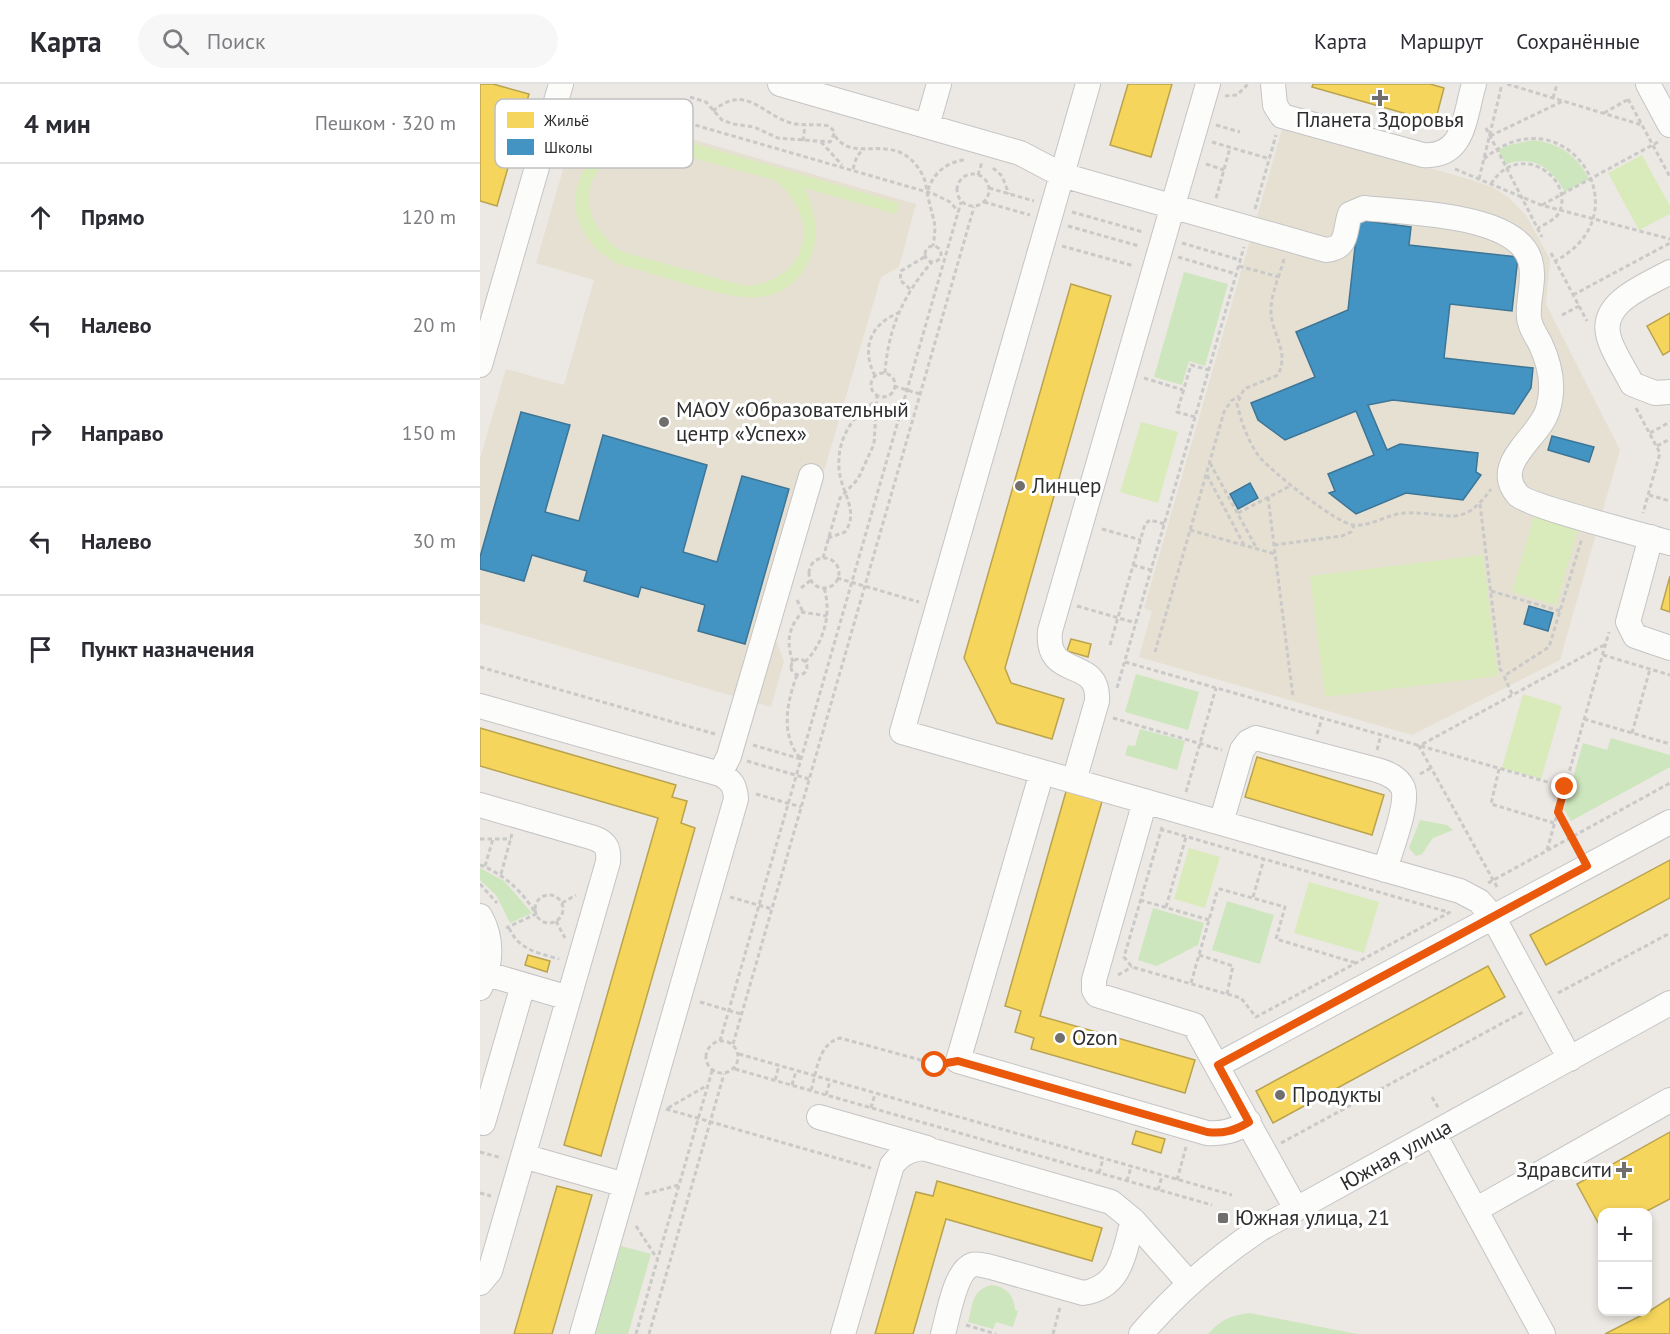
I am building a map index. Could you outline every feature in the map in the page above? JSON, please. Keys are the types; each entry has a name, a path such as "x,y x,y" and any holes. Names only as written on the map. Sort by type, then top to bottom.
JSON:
{"street":[{"path":"557,99 561,84"},
{"path":"780,84 1020,153 1062,175 1326,250 1333,249 1346,237 1350,214 1364,208 1478,222 1498,228 1516,240 1530,259 1533,273 1529,321 1546,356 1552,386 1544,421 1513,457 1511,482 1519,496 1653,538 1628,622 1635,636 1670,648"},
{"path":"927,126 939,84"},
{"path":"1088,84 902,732 1074,781 1158,815 1221,823 1267,848 1385,870 1460,891 1479,901 1493,917 1570,1059"},
{"path":"1074,781 1094,713 1098,688 1092,677 1062,663 1054,656 1049,645 1050,631 1208,84"},
{"path":"1273,84 1275,105 1282,116 1422,155 1438,156 1450,150 1458,138 1474,84"},
{"path":"1649,86 1666,133"},
{"path":"480,365 537,168"},
{"path":"1670,272 1626,296 1613,309 1608,321 1608,337 1632,384 1656,393 1670,392"},
{"path":"582,1334 622,1193 657,1107 679,996 736,799 727,781 734,740 811,476"},
{"path":"480,705 727,781"},
{"path":"1221,823 1241,755 1248,742 1256,738 1389,774 1399,781 1404,790 1404,803 1385,870"},
{"path":"1042,772 958,1061 1192,1128 1221,1134 1237,1130 1249,1122"},
{"path":"480,805 594,837 603,842 609,850 569,998 490,1270 480,1283"},
{"path":"1158,815 1130,897 1094,980 1094,990 1103,996 1189,1022 1199,1030 1296,1209"},
{"path":"1218,1065 1670,822"},
{"path":"485,926 483,981 523,985 569,998"},
{"path":"483,1123 523,985"},
{"name":"Южная улица","path":"1142,1334 1189,1283 1226,1252 1296,1209 1670,1003"},
{"path":"1477,1209 1670,1100"},
{"path":"823,1106 935,1150 1102,1198 1124,1210 1189,1283"},
{"path":"1434,1134 1477,1209 1543,1334"},
{"path":"843,1334 892,1165 900,1156 911,1150 923,1148 935,1150"},
{"path":"523,1156 622,1193"},
{"path":"945,1327 959,1278 962,1272 976,1264 1083,1293 1097,1290 1111,1282 1120,1263 1133,1220"}],"path":[{"path":"1479,179 1504,84 1642,124"},
{"path":"1553,98 1557,84"},
{"path":"1604,113 1649,86"},
{"path":"690,97 706,102 722,120 754,127 778,138 830,142 834,136"},
{"path":"713,111 726,102 746,99 764,107 781,119 805,125 829,126 834,136 845,148 854,150 892,149 905,154 923,175 936,222 933,246 929,248 926,256 901,271 900,280 910,289"},
{"path":"1628,99 1670,177"},
{"path":"1490,136 1563,101"},
{"path":"1115,695 1282,116"},
{"path":"693,124 928,192 950,202 959,212"},
{"path":"803,141 805,125"},
{"path":"1485,126 1573,295 1670,241"},
{"path":"1542,205 1653,145 1666,133"},
{"path":"1192,137 1270,159"},
{"path":"1484,159 1496,148 1520,138 1545,139 1569,149 1578,157 1592,178 1595,192 1593,219 1579,245 1555,261"},
{"path":"821,142 843,167"},
{"path":"852,169 857,156 865,148"},
{"path":"1211,218 1230,148"},
{"path":"1422,155 1542,205 1670,241"},
{"path":"928,192 931,181 938,172 959,160 971,160 993,168 1002,176 1009,194"},
{"path":"1491,184 1506,166 1522,163 1543,168 1554,179 1562,194 1560,210 1552,220 1538,228"},
{"path":"720,1041 959,212 961,202 956,188 964,176 978,175 984,178 989,188 984,202 974,207 733,1044 739,1054 1232,1196"},
{"path":"989,188 1009,194 1048,222 1159,254 1240,260"},
{"path":"961,202 974,207"},
{"path":"984,202 1159,254 1236,274"},
{"path":"1048,222 1159,254"},
{"path":"1155,652 1226,406 1244,389 1278,375 1282,367 1283,348 1271,310 1290,240"},
{"path":"885,373 891,332 898,313 910,289 932,262 940,258 941,254 937,247 933,246"},
{"path":"926,256 932,262"},
{"path":"1239,266 1279,277"},
{"path":"1562,315 1579,306"},
{"path":"803,612 797,600 798,592 811,580 811,566 823,558 840,498 858,479 874,444 877,428 875,402 877,395 871,386 874,376 867,351 869,339 885,318 898,313"},
{"path":"1195,417 1177,412 1191,365 1209,370"},
{"path":"1125,372 1184,390"},
{"path":"874,376 885,373 890,376 894,386"},
{"path":"894,386 920,394"},
{"path":"877,395 888,395 894,386"},
{"path":"1239,396 1239,414 1257,454 1333,517 1354,525 1369,524 1405,513 1460,516 1480,504 1493,486"},
{"path":"828,538 840,536 849,527 850,506 839,471 841,442 855,417 875,402"},
{"path":"1650,433 1670,422"},
{"path":"1657,446 1670,439"},
{"path":"1653,538 1649,495 1660,453"},
{"path":"1209,461 1257,549"},
{"path":"1206,474 1244,546"},
{"path":"1238,513 1292,485"},
{"path":"1649,495 1670,501"},
{"path":"1268,497 1293,697"},
{"path":"1480,504 1500,669 1505,674"},
{"path":"1505,674 1546,650 1587,519"},
{"path":"1110,645 1147,522 1165,524"},
{"path":"1081,523 1141,540"},
{"path":"1274,545 1342,536 1351,532 1354,525"},
{"path":"1190,530 1275,554"},
{"path":"823,558 836,564 837,578 824,588"},
{"path":"1133,565 1151,570"},
{"path":"837,578 938,607"},
{"path":"811,580 824,588"},
{"path":"801,759 790,746 787,727 789,701 797,675 806,669 805,662 819,643 827,616 824,588"},
{"path":"1491,591 1560,611"},
{"path":"1072,604 1136,623"},
{"path":"803,612 827,616"},
{"path":"797,675 791,669 793,662 788,643 789,633 803,612"},
{"path":"1547,850 1612,622"},
{"path":"1419,746 1606,644"},
{"path":"1603,655 1670,675"},
{"path":"793,662 801,660 805,662"},
{"path":"1125,662 1565,787"},
{"path":"480,667 801,759"},
{"path":"1632,733 1650,669"},
{"path":"1505,674 1504,679 1513,695"},
{"path":"1158,815 1186,837 1267,848 1449,913 1256,1017 1241,998 1132,967 1126,962 1124,957 1130,897 1158,815 1200,743 1216,688"},
{"path":"1094,713 1241,755"},
{"path":"1584,719 1670,744"},
{"path":"1419,746 1492,879 1670,783"},
{"path":"1419,774 1431,768"},
{"path":"1499,769 1491,804 1554,823"},
{"path":"727,781 801,807"},
{"path":"1558,812 1587,866"},
{"path":"500,875 518,815"},
{"path":"1166,907 1186,837"},
{"path":"480,839 511,839"},
{"path":"485,867 493,839"},
{"path":"1253,897 1267,848"},
{"path":"480,865 500,875 516,887 536,914 543,921 556,921 563,913 562,903 555,896 544,896 536,903 536,914"},
{"path":"1190,984 1218,890 1224,889 1285,907 1276,939 1356,963"},
{"path":"709,891 772,909"},
{"path":"1130,897 1209,920"},
{"path":"485,926 536,914"},
{"path":"1265,1152 1670,933"},
{"path":"528,950 578,964"},
{"path":"1199,955 1233,966 1227,994"},
{"path":"679,996 741,1014"},
{"path":"811,1090 826,1045 840,1038 935,1065 958,1061"},
{"path":"733,1044 720,1041 712,1045 706,1053 706,1062 712,1071 724,1074 735,1069 811,1090 823,1106"},
{"path":"735,1069 739,1054"},
{"path":"775,1080 779,1066"},
{"path":"636,1334 712,1071"},
{"path":"792,1085 796,1071"},
{"path":"649,1334 724,1074"},
{"path":"823,1106 830,1081"},
{"path":"657,1107 708,1086"},
{"path":"871,1108 875,1094"},
{"path":"823,1106 871,1108 1212,1205"},
{"path":"657,1107 890,1173"},
{"path":"1177,1180 1192,1128"},
{"path":"1099,1173 1103,1159"},
{"path":"1127,1181 1131,1167"},
{"path":"1158,1190 1162,1176"},
{"path":"658,1260 622,1193 679,1185"},
{"path":"1053,1334 1064,1287"},
{"path":"945,1327 996,1334"}],"shaded area":[{"path":"1283,126 1475,181 1492,187 1508,197 1526,215 1550,259 1546,304 1620,450 1560,660 1412,735 1139,657 1152,611 1144,608"},
{"name":"МАОУ «Образовательный центр «Успех»","path":"693,139 916,204 899,267 881,277 775,638 784,661 771,707 480,623 480,459 506,369 564,385 594,280 536,263 563,168 693,168"}],"green space":[{"path":"1533,140 1559,147 1579,163 1589,179 1565,192 1554,176 1541,165 1525,161 1506,164 1498,150"},
{"path":"693,143 899,203 896,214 805,188 816,225 815,244 808,263 797,279 784,289 770,295 739,296 706,290 618,264 599,250 585,234 577,217 576,198 579,180 585,168 601,168 595,176 590,191 590,207 595,223 606,238 623,252 745,286 767,282 783,273 795,260 802,245 803,229 799,212 789,195 774,180 693,158"},
{"path":"1642,155 1670,206 1670,214 1639,230 1608,173"},
{"path":"1184,272 1228,284 1205,366 1189,361 1182,385 1154,377"},
{"path":"1141,422 1178,432 1158,503 1120,492"},
{"path":"1534,516 1578,529 1556,605 1512,592"},
{"path":"1483,555 1498,676 1325,697 1310,576"},
{"path":"1136,674 1199,692 1188,730 1125,712"},
{"path":"1523,694 1562,706 1541,779 1502,768"},
{"path":"1140,729 1185,741 1177,770 1125,755 1128,745 1135,746"},
{"path":"1611,738 1670,755 1670,767 1571,821 1564,809 1583,743 1607,750"},
{"path":"1420,820 1447,825 1453,830 1433,838 1422,854 1416,856 1409,848"},
{"path":"1189,848 1220,857 1205,908 1174,899"},
{"path":"480,868 504,881 532,913 510,923 496,895 480,880"},
{"path":"1309,882 1379,902 1364,953 1294,933"},
{"path":"1227,901 1274,915 1260,964 1212,950"},
{"path":"1153,908 1204,923 1198,945 1157,966 1138,960"},
{"path":"621,1246 651,1254 628,1334 595,1334"},
{"path":"991,1285 1005,1289 1011,1296 1015,1310 1018,1311 1013,1327 996,1322 993,1329 968,1322 976,1295"},
{"path":"1249,1313 1357,1334 1208,1334 1227,1319"}],"building: Жильё":[{"path":"480,84 493,84 529,94 528,99 495,99 495,168 508,168 497,206 480,201"},
{"path":"1128,84 1172,84 1151,157 1110,145"},
{"path":"1313,84 1430,84 1444,88 1435,122 1312,87"},
{"path":"1071,284 1111,296 1005,668 1011,683 1064,699 1052,739 997,723 964,658"},
{"path":"1670,313 1670,351 1663,355 1647,326"},
{"path":"1670,576 1670,612 1661,609"},
{"path":"1071,639 1091,644 1088,657 1067,651"},
{"path":"480,728 676,785 672,797 687,801 681,823 695,828 601,1156 564,1145 658,818 480,766"},
{"path":"1257,757 1384,795 1372,835 1245,797"},
{"path":"1067,788 1103,798 1040,1016 1195,1060 1185,1093 1031,1049 1034,1038 1015,1032 1021,1011 1005,1006"},
{"path":"1670,860 1670,898 1546,965 1530,935"},
{"path":"528,955 550,961 547,972 525,965"},
{"path":"1488,966 1505,997 1273,1123 1256,1091"},
{"path":"1136,1131 1165,1139 1161,1153 1132,1144"},
{"path":"1670,1132 1670,1199 1652,1208 1598,1208 1598,1223 1577,1184"},
{"path":"937,1181 1102,1228 1092,1261 946,1219 913,1334 875,1334 916,1192 933,1196"},
{"path":"557,1186 592,1195 552,1334 514,1334"},
{"path":"1670,1298 1670,1334 1605,1334 1640,1316 1652,1316 1652,1309"}],"building: Школы":[{"path":"1358,220 1411,227 1409,245 1518,257 1512,311 1450,304 1444,358 1533,368 1531,388 1514,414 1393,400 1368,405 1387,450 1400,444 1478,453 1476,472 1481,475 1463,500 1406,493 1356,514 1329,493 1335,491 1328,474 1374,455 1356,411 1285,440 1258,420 1251,403 1315,377 1296,332 1348,310"},
{"path":"521,412 570,425 545,512 579,521 603,435 707,465 683,552 717,562 742,476 789,489 745,644 698,631 705,605 641,587 638,597 584,581 587,571 532,555 524,581 480,569 480,557"},
{"path":"1552,436 1594,447 1589,462 1548,450"},
{"path":"1250,483 1258,498 1238,509 1230,494"},
{"path":"1529,606 1553,613 1548,631 1524,624"}],"place":[{"name":"Планета Здоровья","path":"1380,98"},
{"name":"МАОУ «Образовательный центр «Успех»","path":"664,422"},
{"name":"Линцер","path":"1020,486"},
{"name":"Ozon","path":"1060,1038"},
{"name":"Продукты","path":"1280,1095"},
{"name":"Здравсити","path":"1624,1170"},
{"name":"Южная улица, 21","path":"1223,1218"}],"route":[{"path":"935,1065 958,1061 1207,1132 1221,1134 1237,1130 1249,1122 1218,1065 1587,866 1558,812 1565,787"}]}
